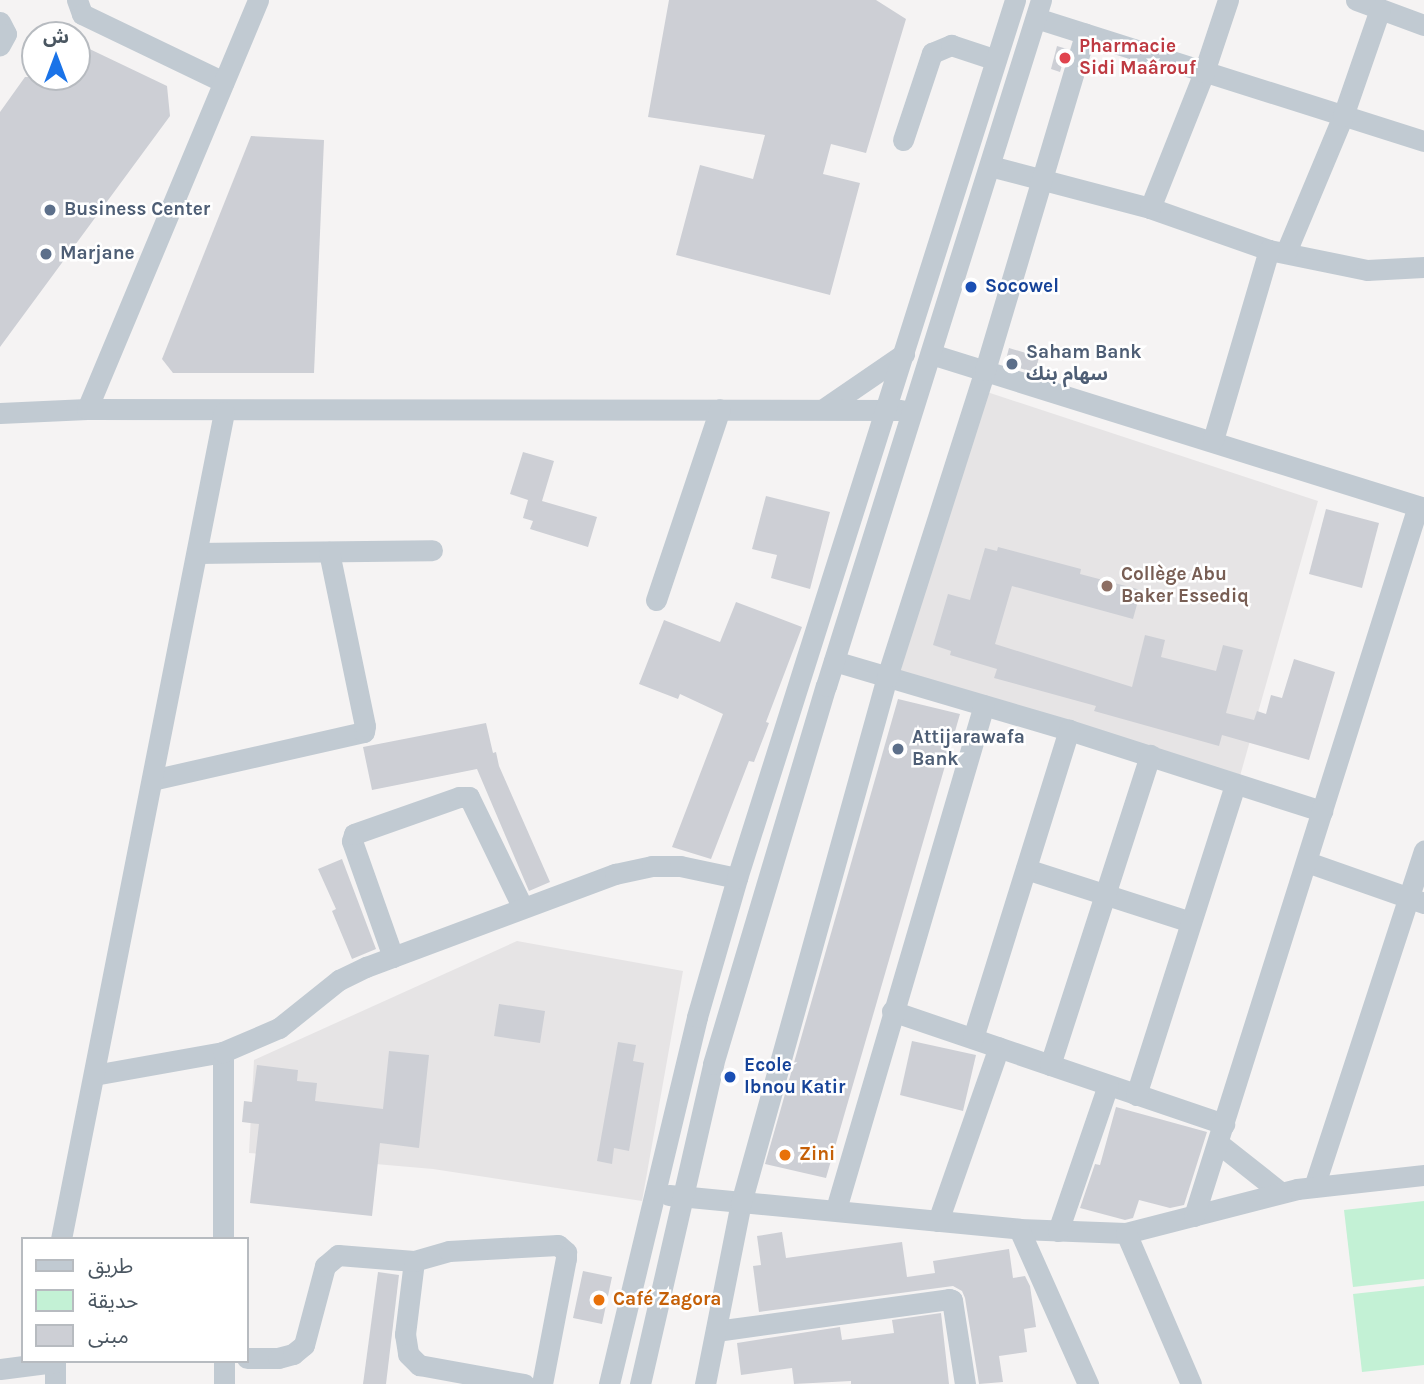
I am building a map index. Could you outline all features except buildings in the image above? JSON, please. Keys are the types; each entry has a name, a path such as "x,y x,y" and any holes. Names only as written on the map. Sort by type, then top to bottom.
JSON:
{"street":[{"path":"77,0 82,14 223,82"},
{"path":"87,409 258,0"},
{"path":"609,1384 697,1017 737,878 1015,0"},
{"path":"1150,208 1204,72 1228,0"},
{"path":"1356,0 1424,25"},
{"path":"640,1384 713,1063 834,661 915,410 1038,9 1085,34 1424,141"},
{"path":"1213,440 1278,251 1343,116 1380,9"},
{"path":"0,22 6,34 0,45"},
{"path":"705,1384 741,1203 887,677 985,370 1085,34"},
{"path":"903,140 925,65 932,53 951,45 996,60"},
{"path":"990,166 1150,208 1278,251 1367,270 1424,267"},
{"path":"824,408 904,354"},
{"path":"931,354 1421,507 1194,1216"},
{"path":"0,413 87,409 224,412 824,408 915,410"},
{"path":"656,600 720,409"},
{"path":"61,1237 224,412"},
{"path":"197,553 432,550"},
{"path":"152,780 364,732 365,726 329,552"},
{"path":"834,661 1069,730 1322,811"},
{"path":"835,1209 984,705"},
{"path":"973,1038 1069,730"},
{"path":"1050,1065 1150,755"},
{"path":"1136,1095 1235,784"},
{"path":"393,957 352,841 354,834 459,797 469,797 523,908"},
{"path":"1314,1187 1416,901 1424,850"},
{"path":"1307,862 1416,901"},
{"path":"94,1075 223,1052 279,1028 339,980 393,957 615,874 652,866 680,866 737,878"},
{"path":"1026,869 1191,922"},
{"path":"892,1011 1136,1095 1221,1133 1280,1192"},
{"path":"938,1220 999,1047"},
{"path":"223,1052 223,1237"},
{"path":"1058,1231 1108,1085"},
{"path":"657,1192 741,1203 835,1209 1019,1229 1126,1233 1280,1192 1424,1175"},
{"path":"1019,1229 1087,1384"},
{"path":"1126,1233 1191,1384"},
{"path":"248,1358 278,1358 293,1354 304,1345 325,1266 338,1255 414,1261 449,1251 552,1244 563,1247 566,1258 542,1384"},
{"path":"414,1261 405,1334 408,1353 416,1374 524,1384"},
{"path":"716,1331 949,1298 952,1300 965,1384"},
{"path":"0,1369 47,1363"},
{"path":"55,1363 55,1384"},
{"path":"224,1363 224,1384"}],"shaded area":[{"name":"Collège Abu Baker Essediq","path":"981,390 1318,501 1240,776 895,672"},
{"path":"517,941 683,971 642,1201 433,1169 249,1153 254,1060"}],"green space":[{"path":"1424,1201 1424,1279 1353,1287 1344,1210"},
{"path":"1424,1286 1424,1365 1362,1372 1353,1294"}],"place":[{"name":"Pharmacie Sidi Maârouf","path":"1065,58"},
{"name":"Business Center","path":"50,210"},
{"name":"Marjane","path":"46,254"},
{"name":"Socowel","path":"971,287"},
{"name":"Saham Bank سهام بنك","path":"1012,364"},
{"name":"Collège Abu Baker Essediq","path":"1107,586"},
{"name":"Attijarawafa Bank","path":"898,749"},
{"name":"Ecole Ibnou Katir","path":"730,1077"},
{"name":"Zini","path":"785,1155"},
{"name":"Café Zagora","path":"599,1300"}]}
